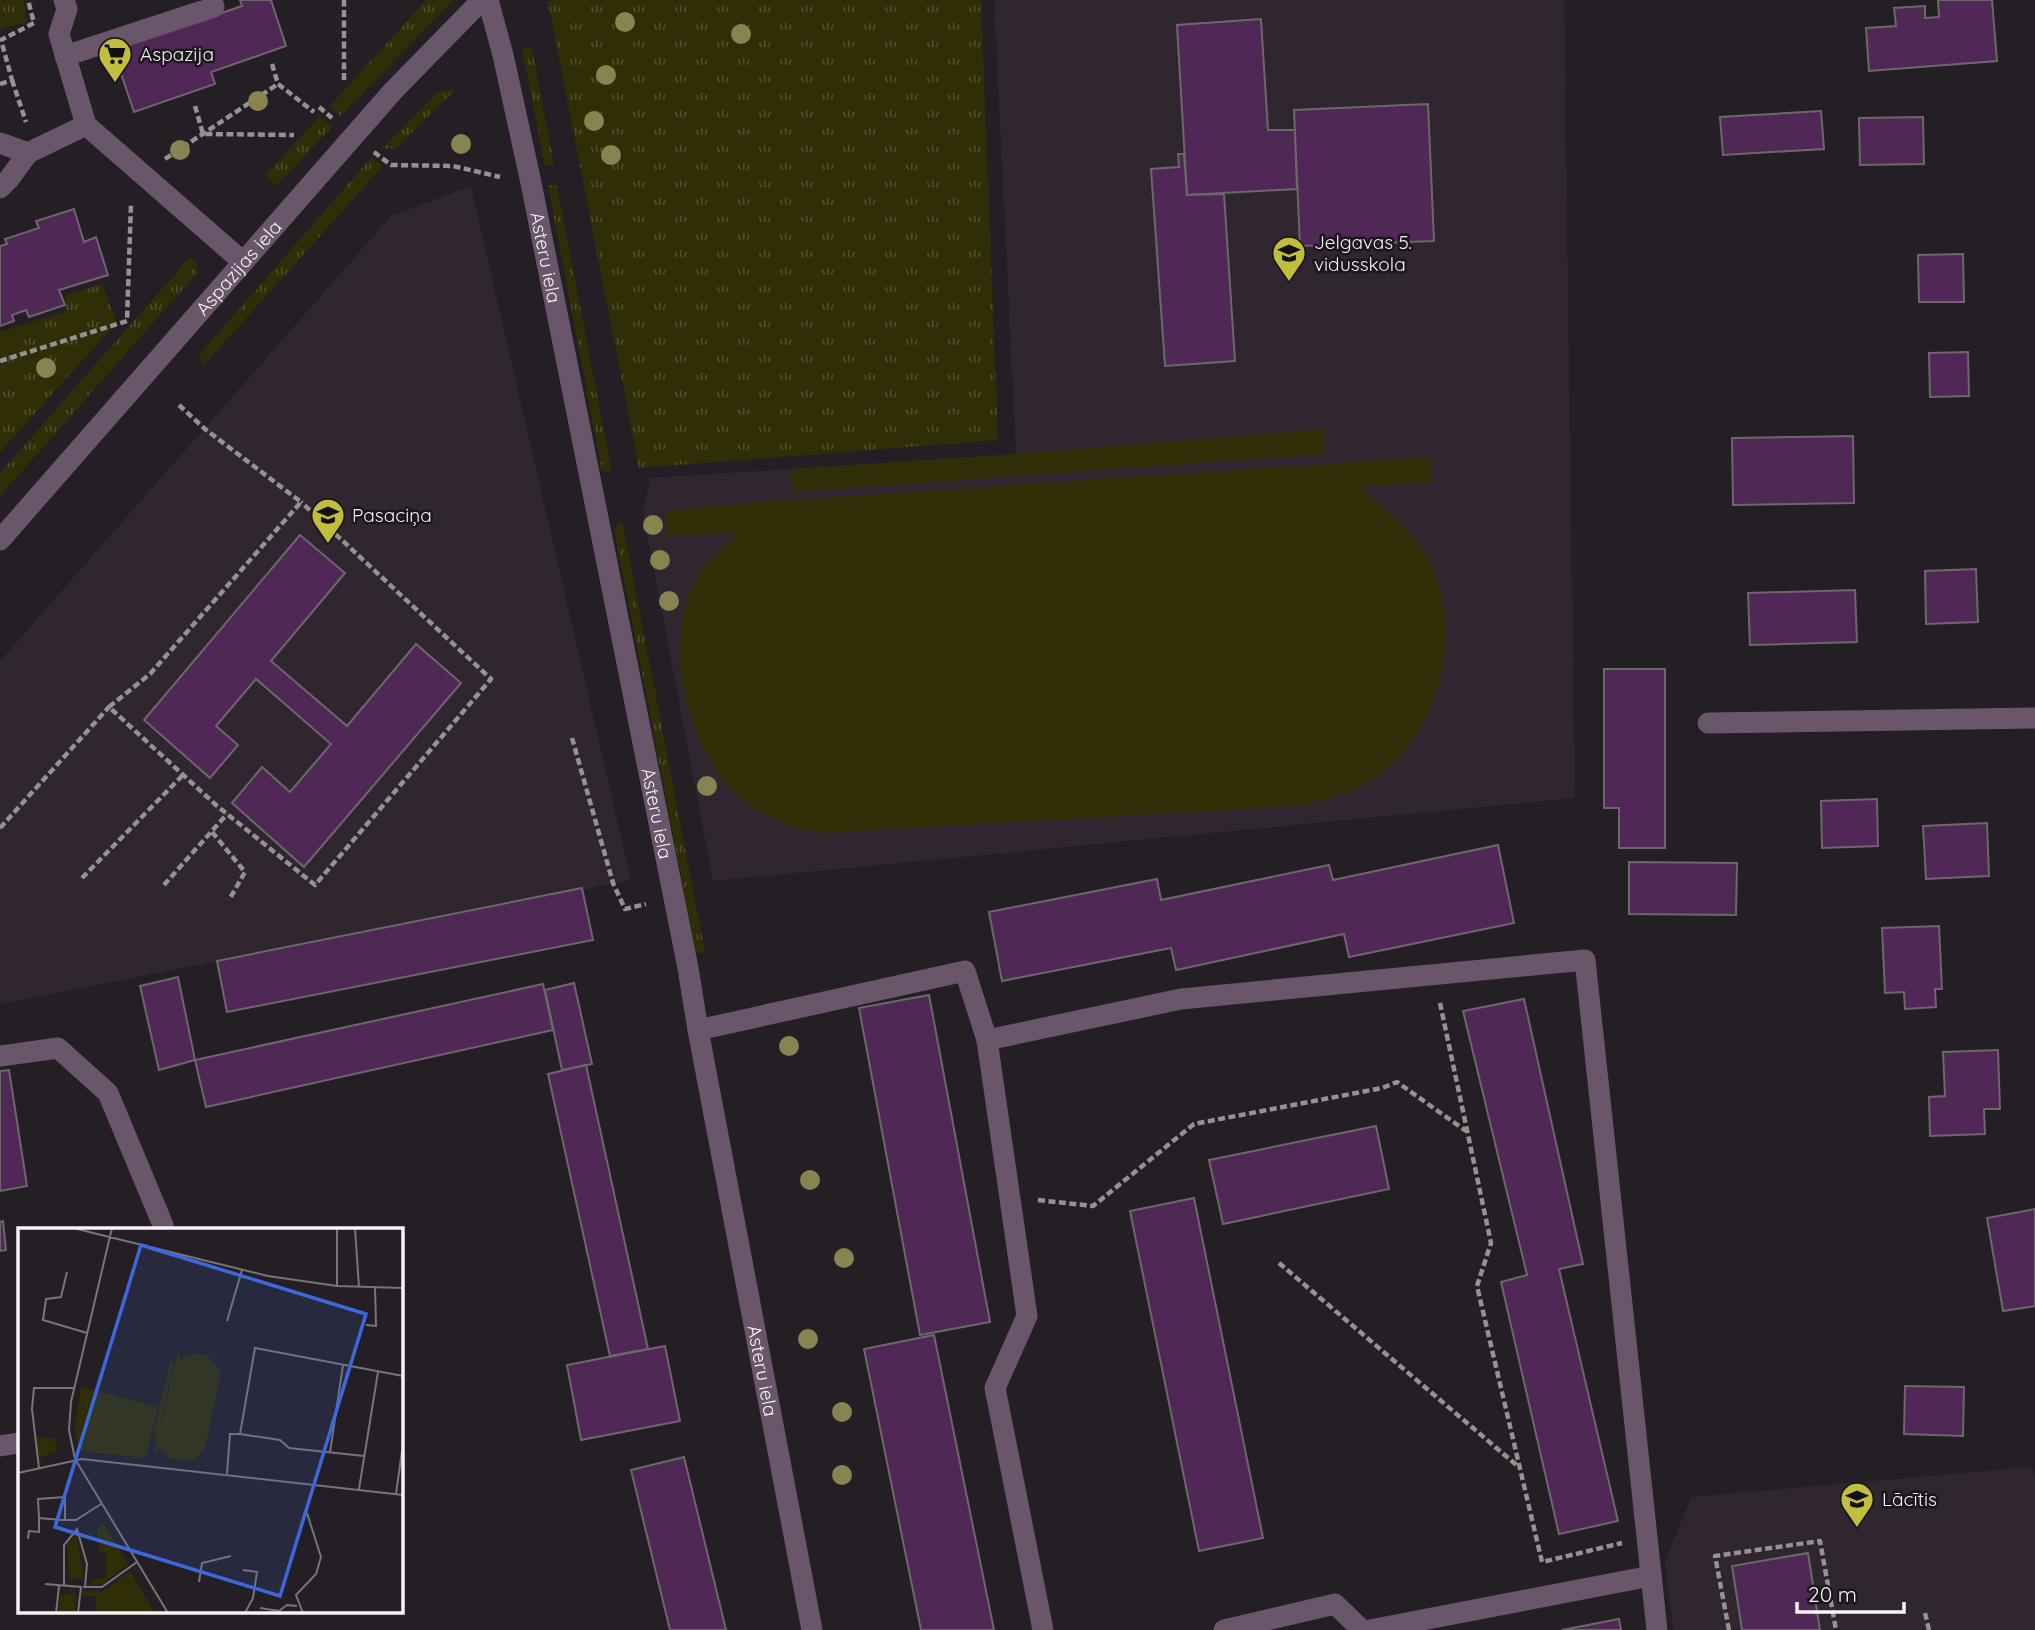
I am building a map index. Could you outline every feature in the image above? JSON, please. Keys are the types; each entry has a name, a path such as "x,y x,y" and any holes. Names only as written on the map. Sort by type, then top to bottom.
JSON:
{"street":[{"path":"64,0 67,9 59,34 86,125 243,262"},
{"path":"65,56 214,7 212,0"},
{"name":"Aspazijas iela","path":"0,540 393,91 482,0"},
{"name":"Asteru iela","path":"488,0 501,45 530,178 674,898 812,1630"},
{"path":"0,188 28,153 86,125"},
{"path":"0,143 28,153"},
{"path":"1709,723 2035,718"},
{"path":"987,1040 1181,999 1585,960 1657,1630"},
{"path":"698,1030 965,971 987,1040 1027,1316 995,1388 1043,1630"},
{"path":"0,1056 58,1048 108,1093 163,1224"},
{"path":"0,1446 18,1443"},
{"path":"1370,1630 1651,1576"},
{"path":"1224,1630 1335,1604 1362,1630"}],"path":[{"path":"28,0 34,23 0,40 28,128"},
{"path":"344,0 344,80"},
{"path":"272,64 278,84 314,112"},
{"path":"0,84 12,80"},
{"path":"156,165 278,84"},
{"path":"195,106 203,134"},
{"path":"203,134 294,135"},
{"path":"391,165 453,166 507,179"},
{"path":"0,361 127,321 131,204"},
{"path":"109,707 227,814 315,885 491,680 301,502 205,429 179,405"},
{"path":"0,828 109,707 150,674 301,502"},
{"path":"572,738 613,883 625,909 674,898"},
{"path":"82,878 183,775"},
{"path":"164,885 227,814"},
{"path":"212,832 245,872 229,900"},
{"path":"1434,975 1491,1243 1477,1286 1542,1562 1646,1537"},
{"path":"1009,1197 1093,1206 1194,1124 1382,1088 1397,1082 1467,1132"},
{"path":"1279,1263 1520,1468"},
{"path":"1729,1630 1715,1556 1820,1541 1836,1630"},
{"path":"1925,1613 1929,1630"}],"shaded area":[{"name":"Jelgavas 5. vidusskola","path":"994,0 1564,0 1575,798 713,881 643,513 650,478 1016,454"},
{"name":"Pasaciņa","path":"471,186 631,880 0,1004 0,661 391,216"},
{"name":"Lācītis","path":"2032,1467 2035,1478 2035,1630 1673,1630 1665,1561 1691,1497"}],"green space":[{"path":"0,0 23,0 28,22 0,29"},
{"path":"426,0 454,0 340,116 330,106"},
{"path":"981,0 998,440 639,468 548,2"},
{"path":"522,48 532,49 554,165 545,166"},
{"path":"455,90 395,149 383,148 438,91"},
{"path":"320,116 332,127 276,186 265,176"},
{"path":"371,158 383,166 204,365 199,355"},
{"path":"548,185 557,186 612,473 602,471"},
{"path":"190,257 197,264 197,273 0,496 0,473"},
{"path":"102,284 117,322 0,452 0,332 67,311 65,296"},
{"path":"1325,429 1326,454 793,492 791,469"},
{"path":"1431,457 1433,482 1358,487 1410,533 1433,569 1442,597 1445,627 1444,657 1438,688 1427,716 1411,742 1392,764 1360,787 1342,794 1297,806 825,833 794,827 750,806 719,774 697,735 680,663 684,610 702,570 738,533 668,537 665,511 760,502"},
{"path":"622,521 705,952 696,953 614,528"}],"building":[{"path":"240,0 271,0 286,46 211,72 215,84 134,112 113,50 242,6"},
{"path":"1938,0 1992,0 1997,61 1869,71 1866,28 1896,26 1894,8 1925,6 1925,18 1939,17"},
{"path":"1261,19 1268,130 1295,130 1297,189 1187,195 1177,25"},
{"path":"1428,104 1434,241 1300,246 1294,110"},
{"path":"1821,111 1824,149 1723,155 1720,117"},
{"path":"1923,117 1924,164 1860,165 1859,118"},
{"path":"1178,154 1184,154 1187,195 1224,194 1235,361 1165,366 1151,169 1179,167"},
{"path":"74,209 84,242 96,237 108,275 59,290 65,305 29,317 26,310 12,315 14,321 0,326 0,246 7,244 5,239 39,228 36,221"},
{"path":"1963,254 1964,302 1919,302 1918,255"},
{"path":"1968,352 1969,396 1930,397 1929,353"},
{"path":"1853,436 1854,503 1733,505 1732,438"},
{"path":"300,535 345,573 271,661 347,726 416,644 461,683 304,867 232,803 262,767 290,792 331,744 256,679 216,726 238,745 210,778 144,720"},
{"path":"1976,569 1978,622 1926,624 1925,571"},
{"path":"1855,590 1857,642 1750,645 1748,593"},
{"path":"1604,669 1665,669 1665,848 1619,848 1619,808 1604,808"},
{"path":"1877,799 1878,846 1822,848 1821,801"},
{"path":"1987,823 1989,876 1926,879 1923,826"},
{"path":"1498,845 1514,923 1349,957 1344,934 1176,970 1171,948 1002,981 989,912 1157,879 1161,900 1329,865 1333,880"},
{"path":"1629,862 1737,863 1736,915 1629,914"},
{"path":"582,888 593,940 227,1012 217,961"},
{"path":"1939,926 1942,989 1935,989 1936,1007 1905,1009 1904,992 1885,993 1882,928"},
{"path":"178,977 195,1060 159,1070 140,986"},
{"path":"574,983 592,1064 562,1070 545,990"},
{"path":"543,984 553,1030 206,1107 195,1060"},
{"path":"929,995 990,1322 920,1335 859,1008"},
{"path":"1524,999 1583,1264 1559,1269 1618,1521 1559,1534 1501,1282 1527,1275 1463,1011"},
{"path":"1998,1050 2000,1109 1984,1109 1985,1134 1930,1136 1929,1097 1945,1096 1943,1052"},
{"path":"586,1065 648,1349 610,1356 548,1074"},
{"path":"9,1070 27,1186 0,1191 0,1071"},
{"path":"1376,1126 1389,1189 1223,1224 1209,1160"},
{"path":"1194,1198 1263,1538 1199,1551 1130,1211"},
{"path":"2035,1209 2035,1306 2003,1311 1987,1218"},
{"path":"3,1221 6,1250 0,1251 0,1222"},
{"path":"934,1335 994,1630 921,1630 864,1349"},
{"path":"665,1346 680,1421 581,1440 567,1365"},
{"path":"1905,1386 1964,1387 1963,1436 1904,1434"},
{"path":"684,1457 726,1630 670,1630 631,1470"},
{"path":"1808,1553 1820,1630 1742,1630 1732,1566"},
{"path":"1619,1619 1621,1630 1562,1630"}],"place":[{"name":"Aspazija","path":"115,84"},
{"name":"Jelgavas 5. vidusskola","path":"1289,283"},
{"name":"Pasaciņa","path":"328,545"},
{"name":"Lācītis","path":"1857,1529"}]}
